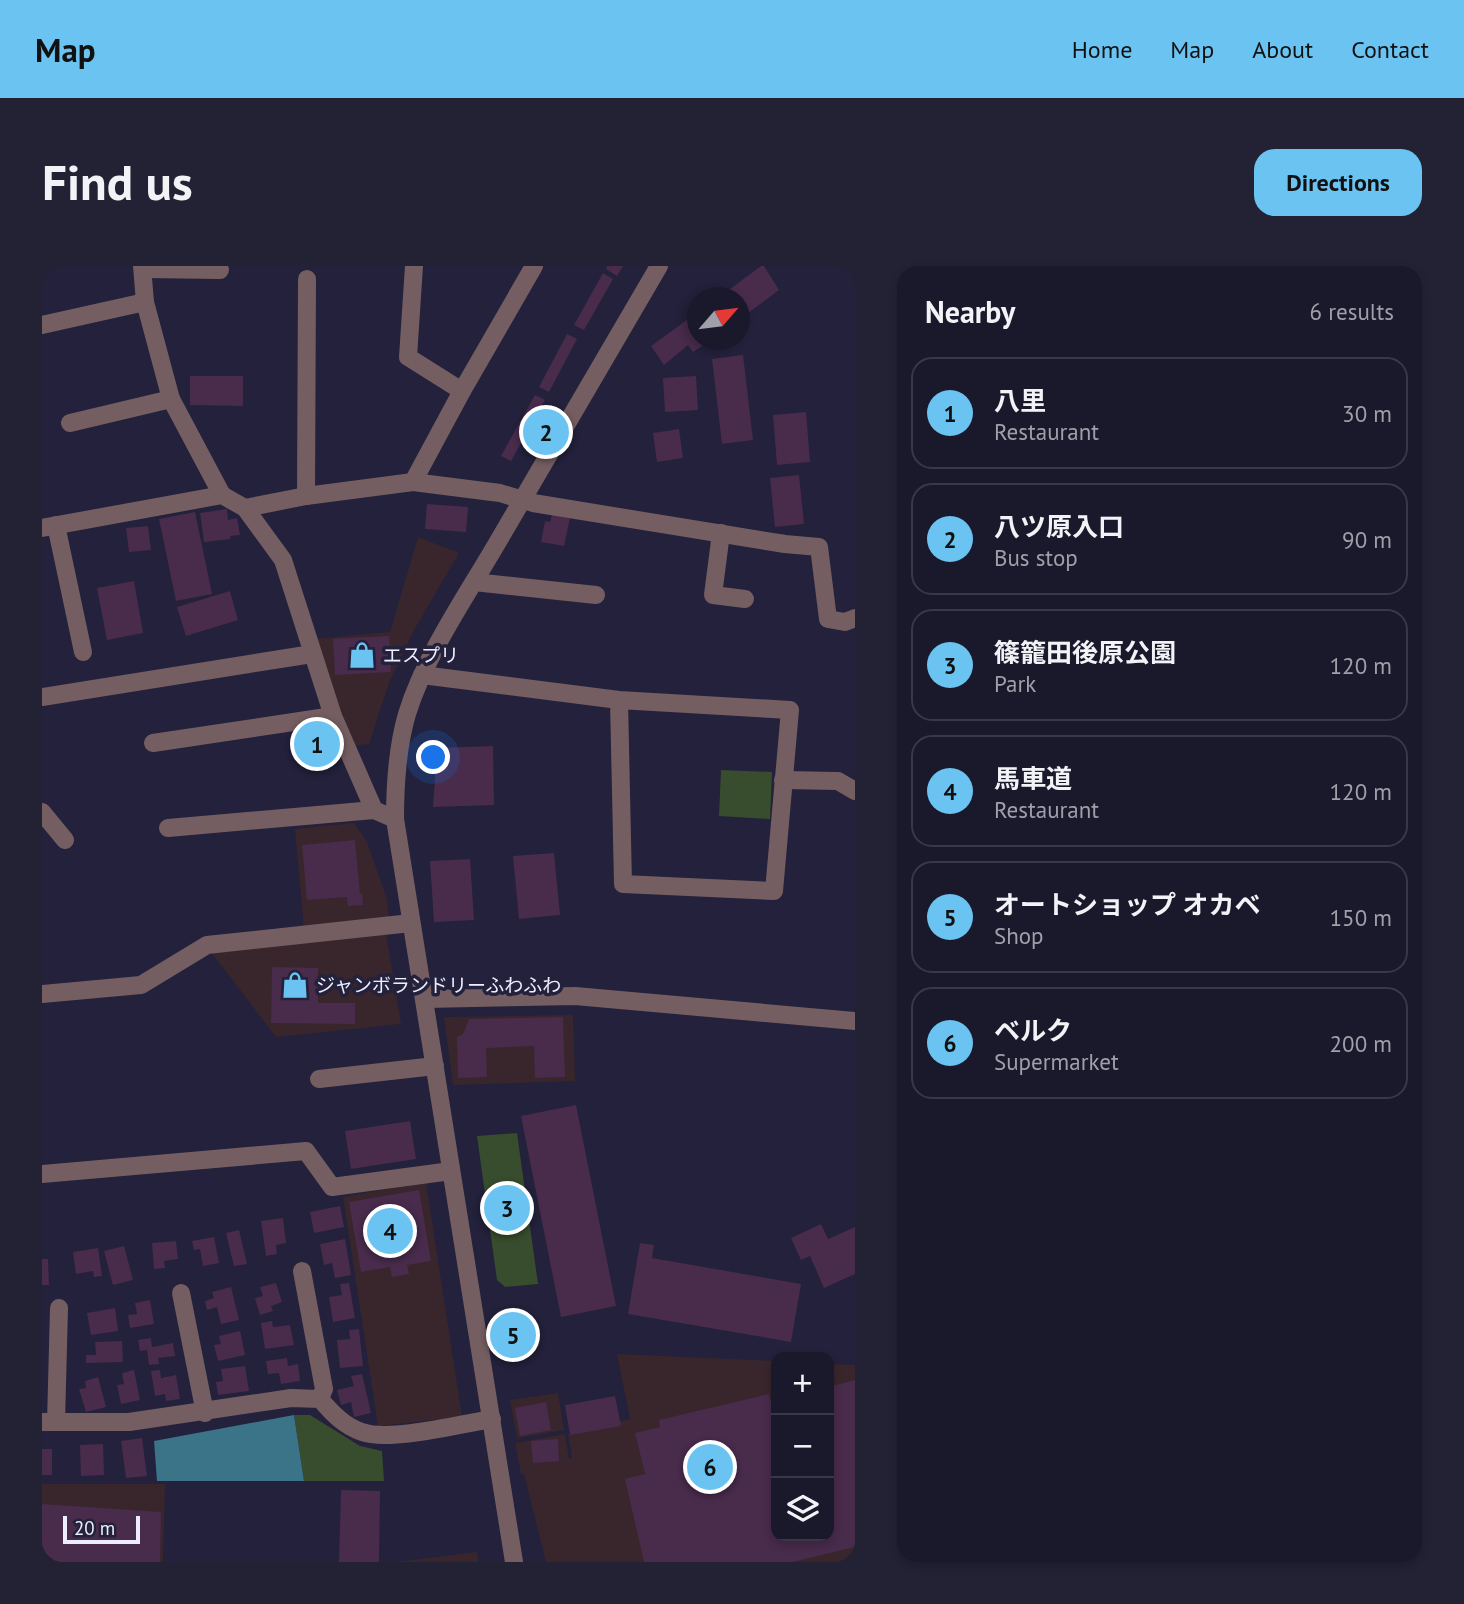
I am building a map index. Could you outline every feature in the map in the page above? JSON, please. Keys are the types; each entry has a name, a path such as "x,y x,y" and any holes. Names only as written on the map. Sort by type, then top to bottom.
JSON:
{"street":[{"path":"414,266 408,357 462,391"},
{"path":"414,482 462,391 534,266"},
{"path":"514,1562 395,819 398,751 407,715 422,675 659,266"},
{"path":"220,270 143,267 145,302 171,399 222,495 244,508 283,560 333,716 374,810"},
{"path":"306,496 307,279"},
{"path":"42,325 145,302"},
{"path":"70,423 171,399"},
{"path":"244,508 306,496 414,482 500,493 533,503 785,544 819,547 828,619 845,622 855,618"},
{"path":"83,652 49,526 222,495"},
{"path":"721,533 713,595 745,599"},
{"path":"474,582 596,595"},
{"path":"42,697 312,654"},
{"path":"422,675 619,700 790,710 774,891 623,884 619,700"},
{"path":"153,743 333,716"},
{"path":"783,780 838,781 855,791"},
{"path":"168,828 374,810 395,819"},
{"path":"42,812 65,840"},
{"path":"42,994 141,985 207,945 411,923"},
{"path":"425,999 575,996 855,1021"},
{"path":"319,1079 435,1066"},
{"path":"42,1174 306,1151 332,1187 451,1171"},
{"path":"302,1271 324,1389 320,1399"},
{"path":"181,1293 205,1413"},
{"path":"58,1308 49,1422 129,1422 205,1413 291,1398 320,1399 337,1419 363,1433 388,1436 492,1419"}],"shaded area":[{"path":"418,537 459,553 414,630 389,683 369,744 353,746 313,639 390,632"},
{"path":"326,726 340,756 300,760 298,729"},
{"path":"354,823 367,842 387,899 389,919 304,929 295,829"},
{"path":"386,933 401,1024 276,1037 211,952"},
{"path":"573,1015 575,1081 453,1085 444,1017"},
{"path":"426,1182 462,1417 378,1426 343,1197"},
{"path":"617,1354 771,1361 771,1541 834,1541 834,1364 855,1365 855,1556 851,1558 852,1562 546,1562 515,1443 565,1434 569,1459 572,1459 568,1434 630,1419"},
{"path":"558,1393 564,1430 517,1438 510,1400"},
{"path":"42,1484 165,1484 163,1562 42,1562"},
{"path":"477,1552 478,1562 397,1562"}],"green space":[{"path":"721,770 772,772 770,819 719,816"},
{"path":"517,1133 538,1284 505,1287 497,1280 477,1136"},
{"path":"294,1415 310,1415 360,1446 382,1451 384,1481 304,1481"}],"water":[{"path":"294,1415 304,1481 157,1481 154,1441"}],"building":[{"path":"607,266 623,266 617,276 606,269"},
{"path":"764,266 779,290 750,312 750,287 733,287"},
{"path":"603,273 613,279 584,330 574,325"},
{"path":"687,320 687,346 664,365 651,346"},
{"path":"567,334 577,339 549,392 539,387"},
{"path":"743,355 753,440 722,444 712,359"},
{"path":"190,376 243,376 243,406 190,405"},
{"path":"696,376 698,410 665,412 663,378"},
{"path":"535,395 545,400 511,461 501,456"},
{"path":"806,412 810,462 777,465 773,415"},
{"path":"679,429 683,458 657,462 653,433"},
{"path":"799,475 804,524 775,527 770,478"},
{"path":"427,504 468,507 466,532 425,529"},
{"path":"227,509 228,520 237,518 240,535 230,536 231,539 204,542 200,513"},
{"path":"195,512 212,594 176,601 159,519"},
{"path":"552,515 570,518 564,546 541,542 545,521 550,522"},
{"path":"148,526 151,550 129,552 126,528"},
{"path":"134,581 143,633 107,640 97,588"},
{"path":"230,591 238,620 186,636 177,607"},
{"name":"エスプリ","path":"389,636 391,672 335,675 333,639"},
{"path":"324,730 329,734 338,754 303,758 299,734"},
{"path":"493,746 494,805 433,807 437,748"},
{"path":"355,840 363,905 348,906 347,897 307,900 302,845"},
{"path":"554,853 560,915 519,919 513,856"},
{"path":"470,859 474,920 434,922 430,861"},
{"name":"ジャンボランドリーふわふわ","path":"272,967 318,968 318,1003 355,1003 355,1024 271,1023"},
{"path":"563,1017 565,1077 535,1078 534,1046 486,1048 487,1077 458,1078 457,1037 463,1034 469,1019"},
{"path":"576,1105 616,1306 561,1317 521,1116"},
{"path":"410,1121 416,1159 351,1169 345,1131"},
{"path":"419,1190 431,1261 407,1265 409,1274 392,1277 390,1267 361,1272 349,1202"},
{"path":"340,1206 344,1227 314,1233 310,1212"},
{"path":"283,1218 286,1243 276,1245 277,1254 266,1256 261,1221"},
{"path":"821,1224 828,1239 855,1227 855,1274 824,1288 810,1256 801,1260 791,1238"},
{"path":"239,1230 247,1264 234,1266 226,1233"},
{"path":"214,1237 219,1263 203,1266 200,1249 194,1250 192,1241"},
{"path":"345,1239 351,1275 335,1278 332,1263 324,1265 320,1244"},
{"path":"176,1241 178,1259 164,1261 165,1268 154,1269 152,1243"},
{"path":"640,1243 654,1245 652,1258 801,1284 791,1342 628,1314"},
{"path":"124,1246 133,1280 113,1285 104,1251"},
{"path":"98,1248 102,1276 94,1277 93,1271 76,1274 73,1252"},
{"path":"42,1259 48,1259 49,1285 42,1285"},
{"path":"276,1283 282,1302 271,1306 273,1311 260,1315 255,1298 263,1296 260,1287"},
{"path":"349,1283 355,1318 333,1322 329,1297 342,1295 340,1284"},
{"path":"231,1287 239,1320 221,1324 217,1307 207,1310 205,1301 214,1298 212,1292"},
{"path":"150,1300 154,1324 130,1328 128,1315 137,1314 135,1303"},
{"path":"115,1308 118,1331 91,1335 87,1313"},
{"path":"510,1309 513,1326 521,1324 525,1345 504,1349 498,1311"},
{"path":"272,1321 273,1327 290,1325 294,1345 265,1349 261,1323"},
{"path":"359,1329 363,1366 340,1368 337,1340 350,1339 349,1330"},
{"path":"240,1331 245,1355 218,1361 214,1345 221,1344 219,1336"},
{"path":"151,1338 152,1347 173,1343 175,1356 158,1358 159,1364 149,1365 147,1350 140,1351 138,1340"},
{"path":"122,1341 123,1362 86,1363 86,1355 96,1355 95,1342"},
{"path":"287,1358 288,1366 298,1364 300,1381 281,1384 279,1373 268,1374 266,1361"},
{"path":"245,1366 249,1391 218,1395 216,1382 223,1381 221,1369"},
{"path":"134,1370 140,1400 121,1404 117,1385 124,1384 122,1373"},
{"path":"160,1370 161,1378 176,1375 180,1399 166,1401 165,1394 155,1396 151,1371"},
{"path":"362,1374 371,1413 354,1417 351,1402 341,1405 337,1390 354,1386 351,1376"},
{"path":"98,1377 106,1407 86,1412 79,1389 86,1388 85,1381"},
{"path":"855,1380 855,1547 792,1562 644,1562 625,1479 645,1474 635,1433 660,1427 659,1420 769,1394 771,1541 834,1541 834,1386"},
{"path":"615,1396 621,1426 570,1435 565,1405"},
{"path":"546,1402 551,1430 520,1436 515,1408"},
{"path":"142,1438 147,1476 126,1478 121,1441"},
{"path":"558,1439 559,1461 533,1463 531,1441"},
{"path":"103,1444 104,1475 81,1476 80,1445"},
{"path":"42,1449 52,1449 52,1475 42,1475"},
{"path":"341,1490 380,1491 379,1562 339,1562"},
{"path":"42,1504 161,1512 160,1562 42,1562"}],"place":[{"name":"八ツ原入口","path":"546,432"},
{"name":"エスプリ","path":"362,655"},
{"name":"八里","path":"317,744"},
{"name":"ジャンボランドリーふわふわ","path":"295,985"},
{"name":"篠籠田後原公園","path":"507,1208"},
{"name":"馬車道","path":"390,1231"},
{"name":"オートショップ オカベ","path":"513,1335"},
{"name":"ベルク","path":"710,1467"}]}
